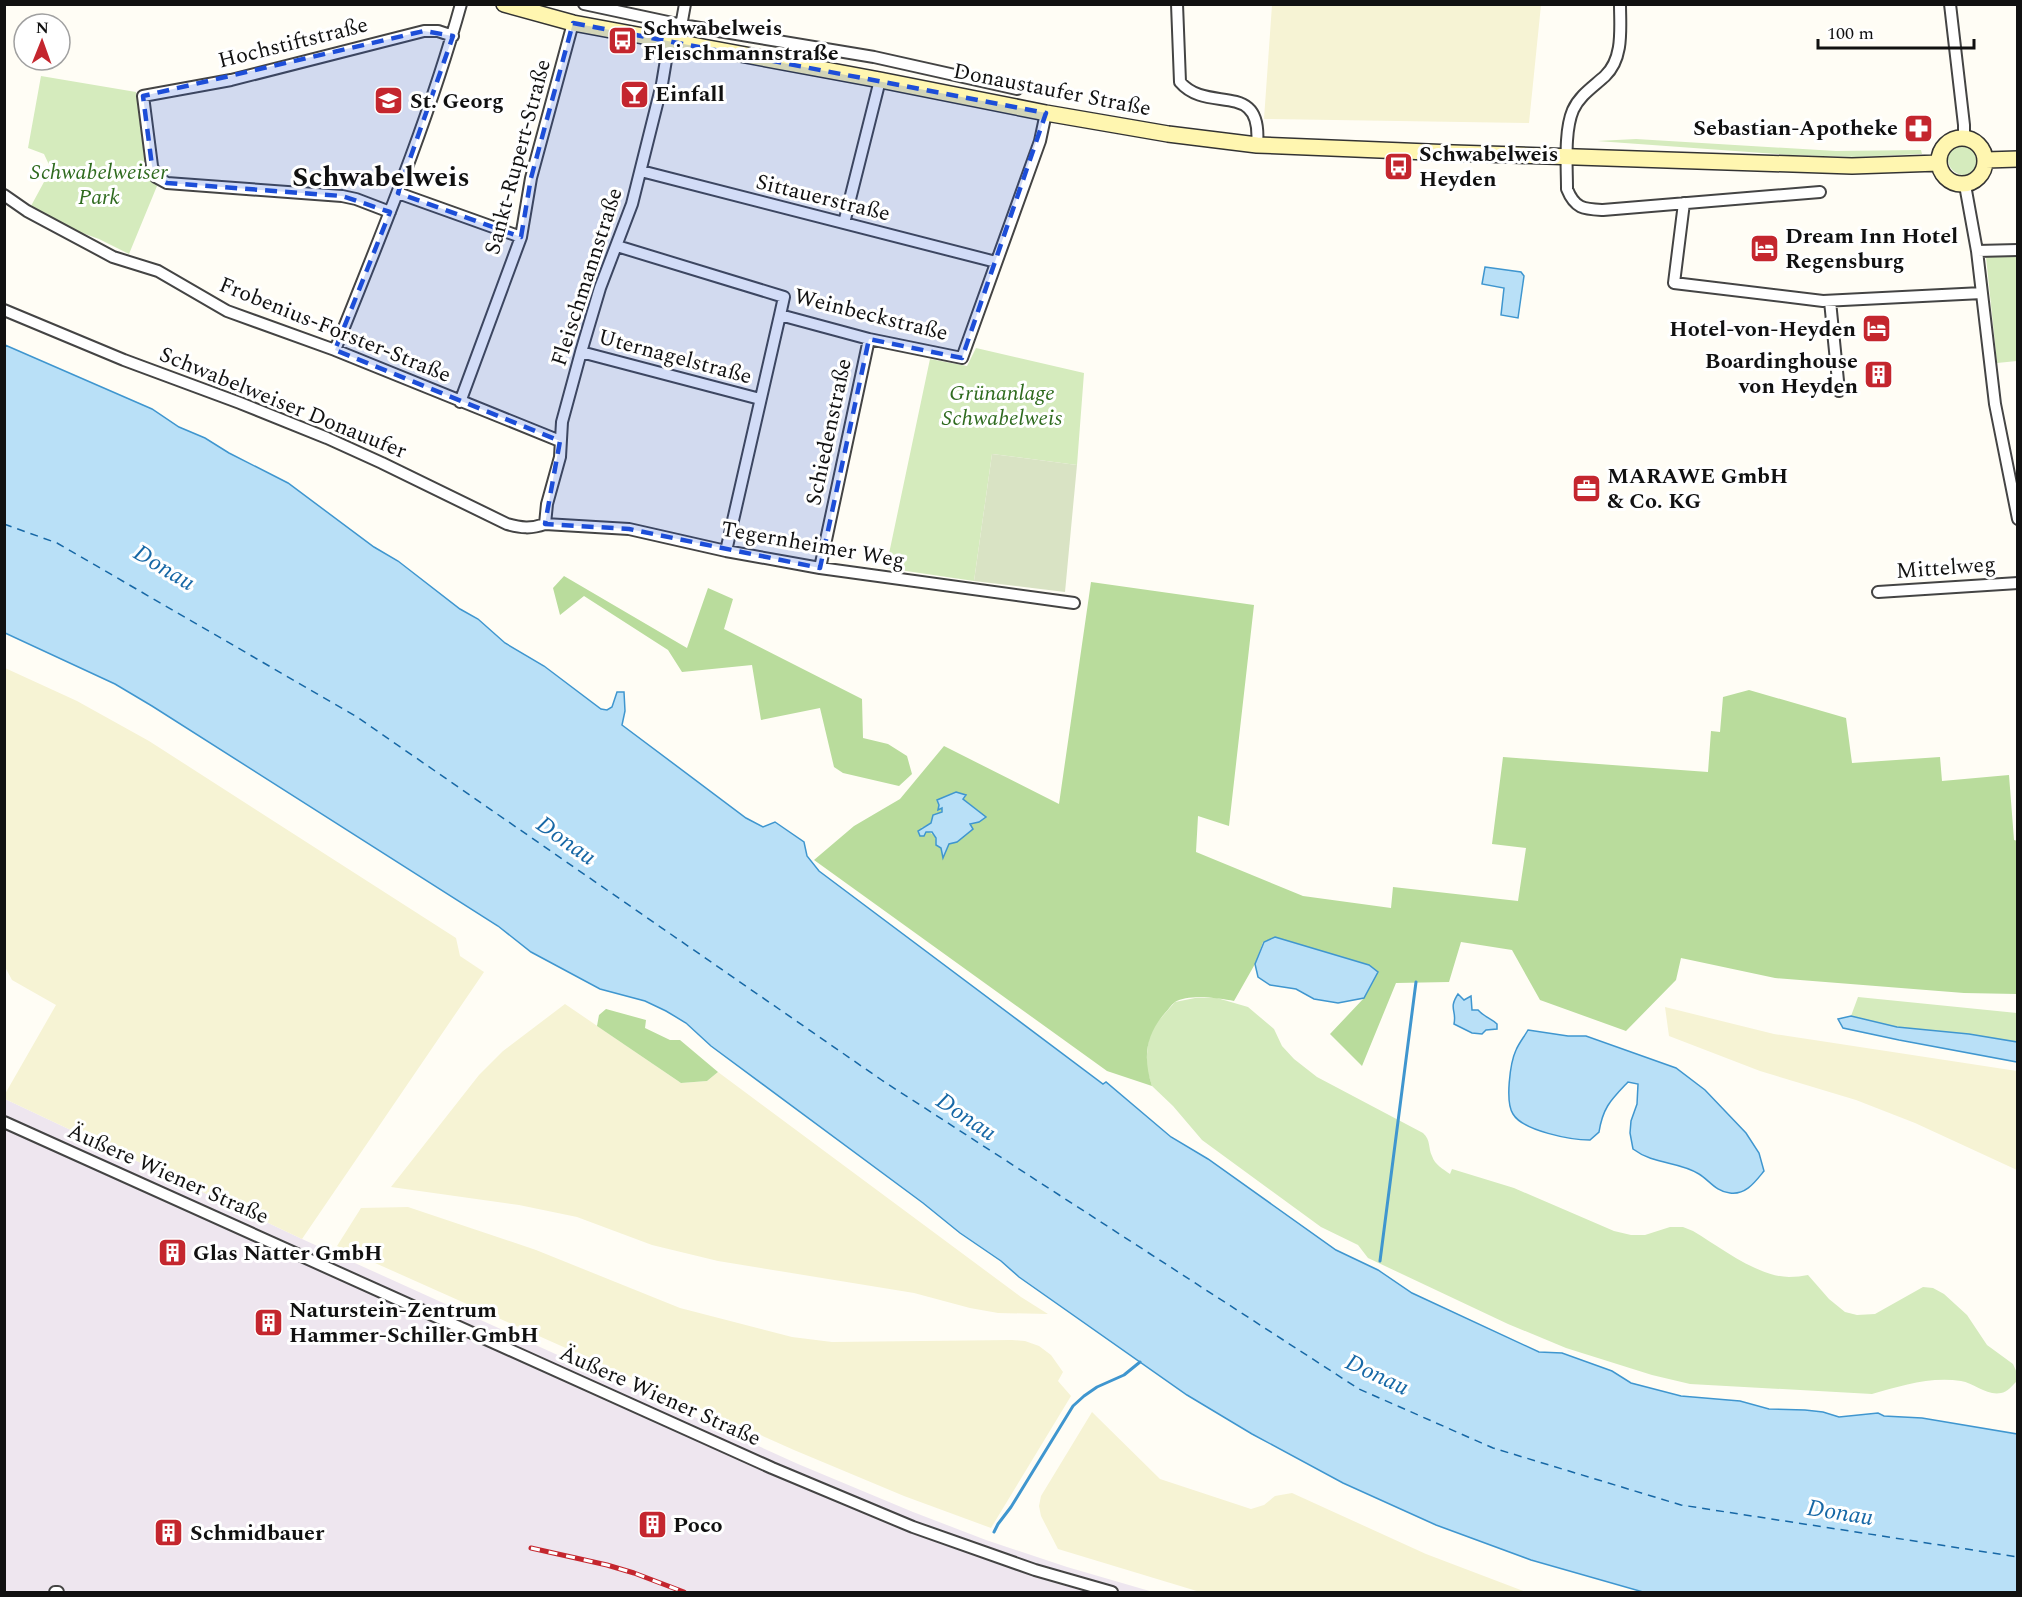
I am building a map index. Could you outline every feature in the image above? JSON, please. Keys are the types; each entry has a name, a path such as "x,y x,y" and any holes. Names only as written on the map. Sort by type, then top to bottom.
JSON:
{"main road":[{"name":"Donaustaufer Straße","path":"504,4 573,23 1046,113 1168,134 1257,145 1852,166 1939,163"},
{"path":"1964,138 1977,142 1986,160 1982,174 1972,183 1965,184 1957,184 1945,177 1939,163 1943,148 1956,139 1964,138"},
{"path":"1986,160 2018,159"}],"street":[{"path":"335,350 398,193 462,4"},
{"name":"Donaustaufer Straße","path":"585,4 682,25 874,57 1017,89"},
{"name":"Fleischmannstraße","path":"545,524 547,504 558,470 562,422 600,288 632,204 662,84 682,25 685,4"},
{"path":"1178,4 1180,82 1186,90 1195,94 1245,105 1253,111 1257,120 1257,145"},
{"path":"1620,4 1618,51 1614,65 1582,95 1569,121 1567,189 1577,206 1603,210 1820,192"},
{"path":"1950,4 1964,138"},
{"name":"Sankt-Rupert-Straße","path":"460,402 521,237 531,178 573,23"},
{"name":"Hochstiftstraße","path":"390,212 342,196 167,183 156,177 152,166 143,96 231,80 424,31 438,31 453,36"},
{"path":"844,223 880,80"},
{"path":"996,262 1040,141 1046,113"},
{"name":"Sittauerstraße","path":"641,171 996,262"},
{"path":"1965,184 1977,251 1995,404 2018,519"},
{"path":"398,193 521,237"},
{"name":"Frobenius-Forster-Straße","path":"4,195 27,211 113,257 158,271 227,311 335,350 560,441"},
{"path":"1684,203 1674,283 1830,301 1982,293"},
{"name":"Weinbeckstraße","path":"617,246 784,297 780,315 869,339 962,358 996,262"},
{"path":"1977,251 2018,250"},
{"path":"1830,301 1839,391"},
{"name":"Schwabelweiser Donauufer","path":"4,310 124,360 327,438 507,524 520,528 534,528 545,524"},
{"path":"726,551 780,315"},
{"name":"Schiedenstraße","path":"820,568 869,339"},
{"name":"Uternagelstraße","path":"581,352 760,399"},
{"name":"Tegernheimer Weg","path":"545,524 629,529 726,551 820,568 1074,603"},
{"name":"Mittelweg","path":"1878,592 2018,583"},
{"name":"Äußere Wiener Straße","path":"4,1122 783,1472 913,1527 1035,1570 1112,1593"}],"highlighted area":[{"path":"573,23 1046,113 962,358 869,339 820,568 629,529 545,524 560,441 335,350 390,212 342,196 167,183 156,177 152,166 143,96 424,31 453,36 398,193 521,237 531,178"}],"shaded area":[{"path":"1272,5 1541,5 1529,123 1264,119"},
{"path":"5,668 77,701 149,741 456,938 460,956 484,972 302,1239 5,1099 5,1094 56,1005 12,980 5,967"},
{"path":"565,1004 681,1083 707,1081 718,1072 1021,1297 1048,1314 998,1313 914,1293 718,1261 652,1245 577,1217 519,1205 391,1187 479,1075 503,1051"},
{"path":"1665,1007 1774,1034 2017,1071 2017,1170 1915,1123 1856,1100 1760,1071 1669,1036"},
{"path":"5,1099 302,1239 798,1464 986,1540 1153,1592 5,1592"},
{"path":"408,1207 536,1250 680,1308 792,1337 832,1342 1025,1341 1039,1346 1051,1355 1063,1372 1058,1381 1071,1396 991,1528 904,1496 794,1450 337,1246 361,1208"},
{"path":"1092,1412 1160,1479 1251,1509 1264,1505 1275,1496 1292,1493 1426,1554 1526,1592 1200,1592 1058,1549 1041,1516 1039,1506 1041,1496"}],"green space":[{"name":"Schwabelweiser Park","path":"41,76 136,92 145,164 157,186 129,254 74,230 31,206 51,169 44,154 28,148"},
{"path":"1636,139 1836,151 1921,150 1922,154 1857,157 1790,155 1597,141"},
{"path":"1964,143 1975,148 1980,159 1975,170 1964,175 1953,170 1948,159 1953,148"},
{"path":"2017,255 2017,361 1997,363 1986,257"},
{"name":"Grünanlage Schwabelweis","path":"976,348 1084,373 1077,465 992,454 974,581 886,568 930,359 967,366"},
{"path":"992,454 1077,465 1065,592 974,581"},
{"path":"564,576 687,648 708,588 733,599 724,629 862,699 863,738 888,744 907,756 912,774 899,786 843,773 834,767 820,708 761,720 752,665 682,672 668,650 584,596 560,615 553,588"},
{"path":"1091,582 1254,605 1229,826 1198,816 1196,852 1303,896 1391,908 1393,887 1518,901 1526,848 1492,844 1503,757 1708,772 1711,731 1720,732 1723,697 1749,690 1846,718 1852,763 1940,757 1942,781 2009,775 2014,840 2018,841 2017,994 1964,993 1775,978 1681,958 1676,980 1626,1031 1540,1000 1512,950 1461,942 1449,982 1396,983 1362,1066 1330,1034 1364,998 1377,972 1369,965 1275,937 1263,942 1255,964 1234,1001 1188,998 1175,1002 1165,1013 1153,1030 1148,1048 1147,1066 1152,1086 1107,1071 814,860 854,826 900,799 944,746 1059,804","holes":["956,792 966,796 963,799 979,811 973,822 969,824 973,829 957,842 949,844 943,856 941,848 936,845 934,835 921,828 934,820 942,811 943,808 937,800"]},
{"path":"1858,997 2017,1013 2017,1042 1969,1034 1897,1027 1851,1016"},
{"path":"1195,998 1217,998 1248,1007 1274,1029 1282,1046 1294,1059 1317,1077 1423,1133 1435,1162 1450,1174 1452,1169 1514,1188 1614,1231 1631,1235 1645,1235 1670,1227 1683,1227 1752,1267 1765,1272 1789,1277 1808,1275 1829,1299 1845,1312 1857,1315 1875,1314 1923,1287 1933,1288 1944,1294 1967,1315 1987,1345 2013,1364 2017,1373 2016,1382 2001,1393 1986,1391 1966,1382 1938,1380 1872,1394 1690,1384 1652,1375 1566,1348 1508,1324 1368,1258 1358,1245 1321,1227 1202,1140 1173,1106 1152,1086 1147,1070 1149,1037 1154,1026 1175,1002"},
{"path":"606,1009 646,1020 645,1028 670,1040 680,1040 718,1072 707,1081 681,1083 597,1026 599,1015"}],"water":[{"path":"1485,267 1521,272 1524,276 1518,318 1501,315 1504,288 1482,284"},
{"name":"Donau","path":"5,345 152,409 179,427 205,438 288,483 374,547 398,561 460,609 478,619 505,643 544,666 601,709 607,710 612,707 617,692 624,692 625,711 622,725 746,818 763,827 775,822 804,842 807,856 819,871 1103,1084 1106,1082 1171,1137 1208,1159 1336,1250 1378,1270 1412,1293 1539,1352 1562,1353 1612,1371 1631,1383 1681,1396 1740,1401 1769,1409 1823,1412 1839,1417 1878,1413 1884,1416 1922,1418 2017,1434 2017,1592 1643,1592 1531,1560 1436,1525 1343,1483 1252,1434 1187,1395 1019,1277 1001,1261 960,1233 711,1046 686,1023 645,1001 600,989 531,952 498,926 152,706 115,684 5,633"},
{"path":"956,792 966,795 963,799 986,817 970,824 973,829 957,842 949,844 943,858 941,848 936,845 936,838 932,832 926,832 924,836 920,836 918,831 931,823 933,815 942,812 942,808 938,810 937,800"},
{"path":"1275,937 1369,965 1378,972 1364,998 1338,1003 1314,999 1296,989 1270,985 1258,977 1255,964 1264,942"},
{"path":"1458,994 1464,1000 1471,996 1472,1010 1478,1010 1495,1022 1497,1029 1486,1030 1482,1034 1472,1033 1454,1024 1453,1006"},
{"path":"1851,1016 1897,1027 1969,1034 2017,1042 2017,1062 1843,1028 1838,1019"},
{"path":"1528,1030 1568,1036 1586,1036 1676,1068 1705,1090 1746,1133 1759,1153 1764,1171 1745,1190 1730,1193 1717,1188 1703,1176 1691,1170 1649,1158 1633,1149 1630,1133 1631,1121 1637,1104 1638,1084 1628,1082 1617,1094 1603,1116 1599,1132 1590,1140 1537,1130 1518,1120 1513,1114 1509,1101 1510,1073 1514,1056"}],"waterway":[{"path":"1380,1261 1416,982"},
{"path":"994,1532 1073,1406 1097,1387 1124,1375 1140,1362"}],"ferry route":[{"path":"4,524 57,543 357,717 883,1081 1359,1389 1493,1448 1681,1505 2018,1557"}],"railway":[{"path":"531,1548 607,1565 684,1592"}],"place":[{"name":"Schwabelweis Fleischmannstraße","path":"622,41"},
{"name":"Einfall","path":"634,94"},
{"name":"St. Georg","path":"389,101"},
{"name":"Sebastian-Apotheke","path":"1919,128"},
{"name":"Schwabelweis Heyden","path":"1398,167"},
{"name":"Dream Inn Hotel Regensburg","path":"1764,249"},
{"name":"Hotel-von-Heyden","path":"1877,329"},
{"name":"Boardinghouse von Heyden","path":"1879,374"},
{"name":"MARAWE GmbH & Co. KG","path":"1586,489"},
{"name":"Glas Natter GmbH","path":"172,1253"},
{"name":"Naturstein-Zentrum Hammer-Schiller GmbH","path":"268,1323"},
{"name":"Poco","path":"652,1525"},
{"name":"Schmidbauer","path":"169,1533"}],"district":[{"name":"Schwabelweis","path":"381,177"}]}
